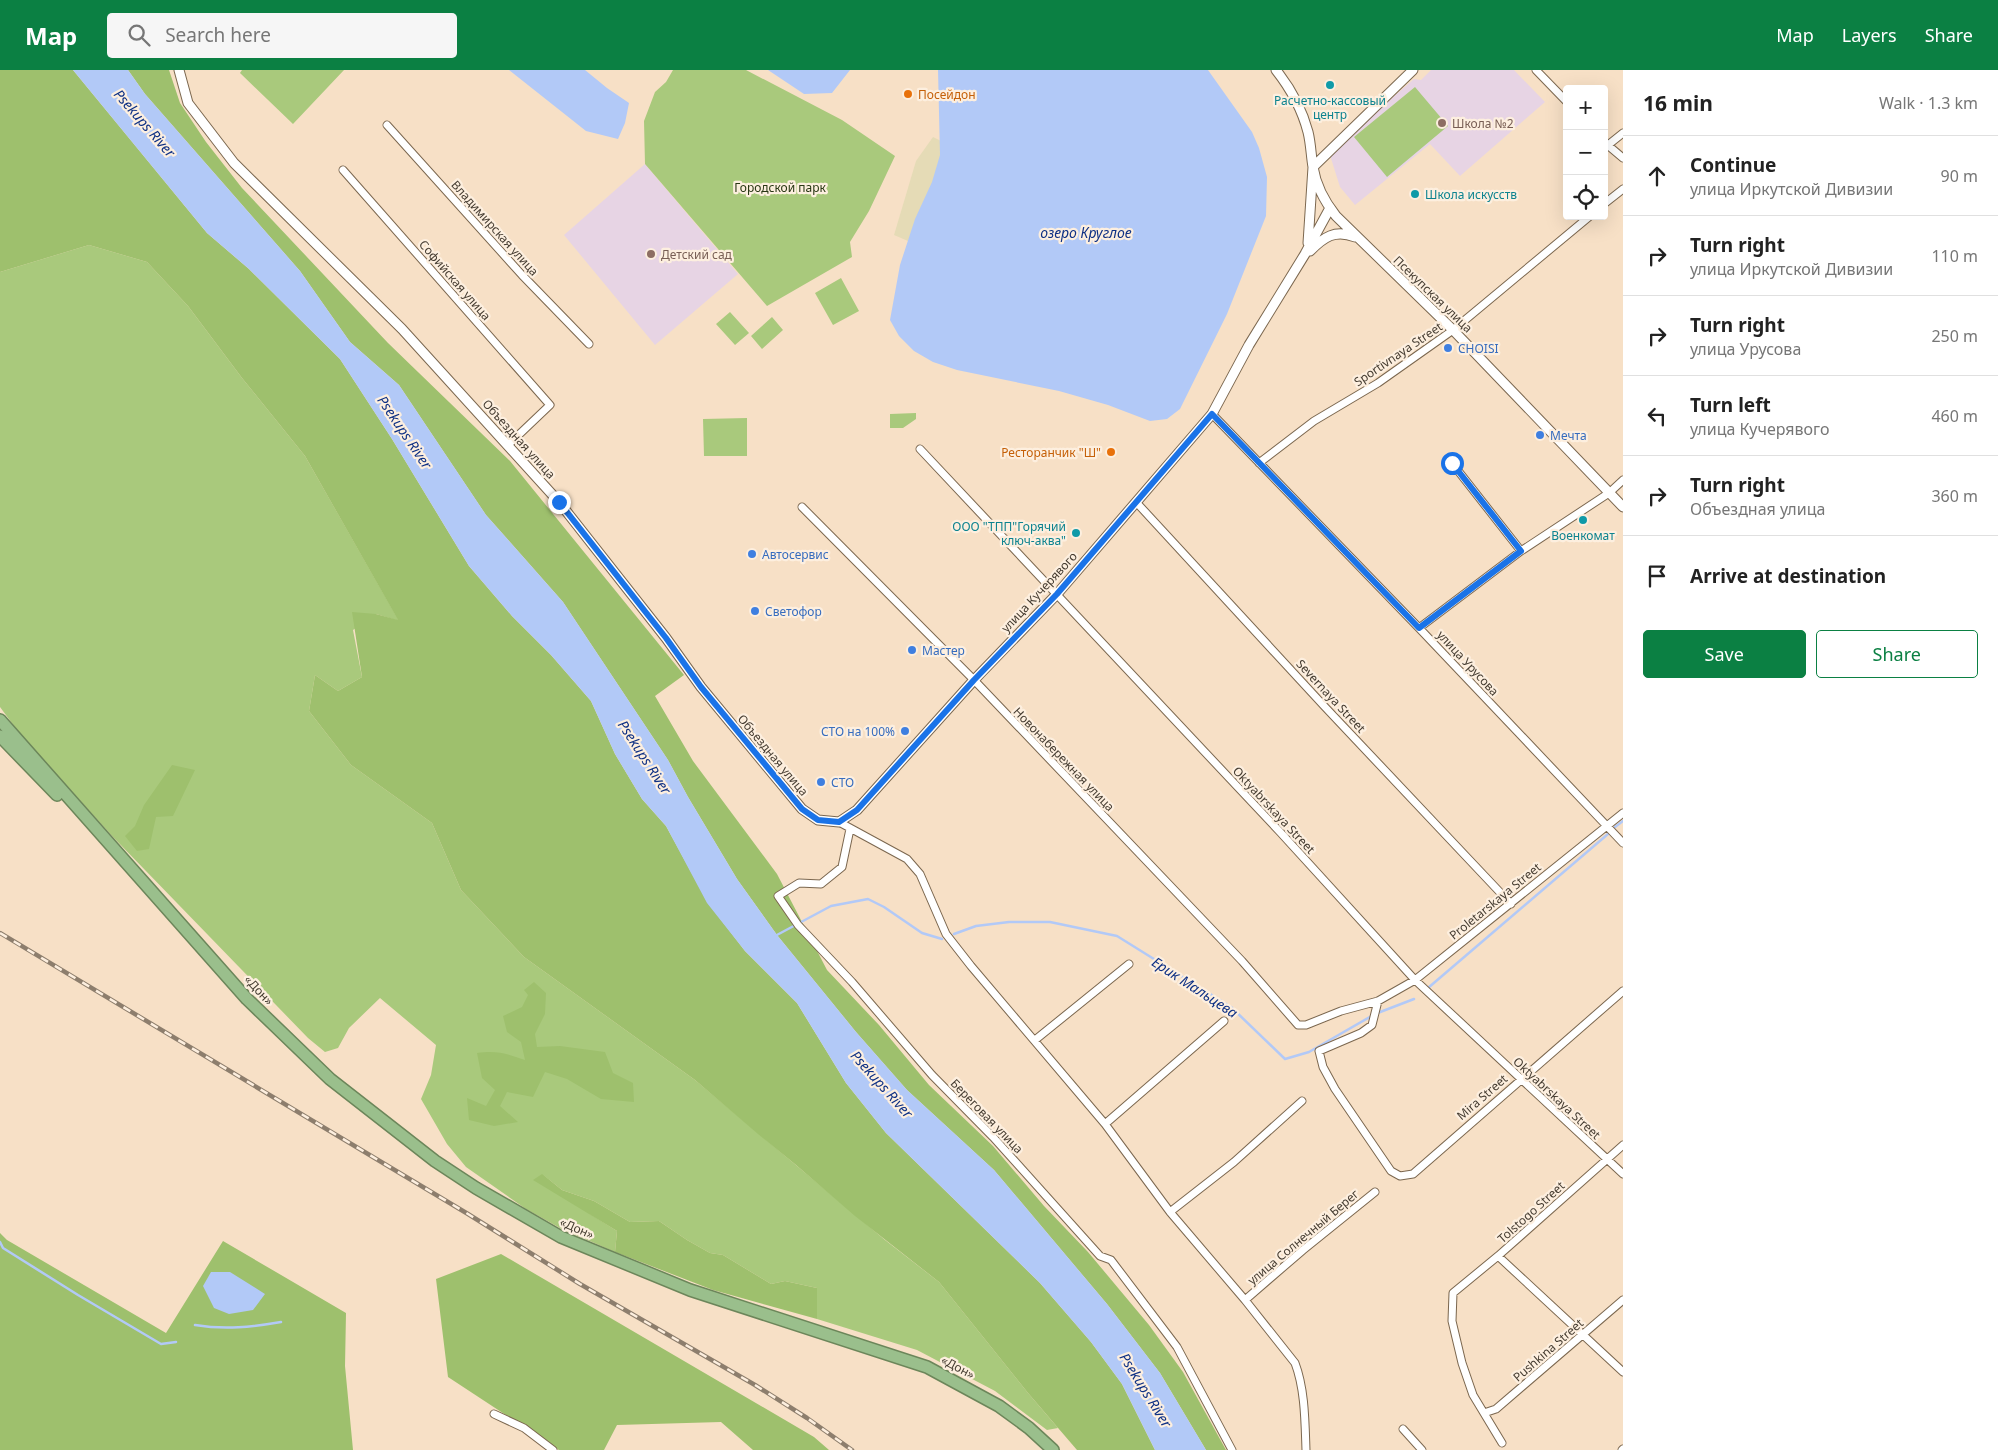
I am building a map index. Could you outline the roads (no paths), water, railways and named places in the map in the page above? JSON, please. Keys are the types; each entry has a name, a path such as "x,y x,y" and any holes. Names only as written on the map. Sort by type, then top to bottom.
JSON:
{"highway":[{"name":"«Дон»","path":"0,720 247,999 330,1079 435,1161 476,1188 561,1238 690,1290 927,1367 1000,1406 1029,1428 1053,1450"},
{"name":"«Дон»","path":"0,736 166,907"}],"street":[{"name":"Объездная улица","path":"179,70 188,102 234,164 402,329 559,502 666,638 701,687 802,809 818,820 839,822"},
{"name":"Псекупская улица","path":"1276,70 1293,94 1303,117 1309,134 1318,187 1330,208 1358,239 1453,330 1623,507"},
{"path":"1313,166 1413,70"},
{"path":"1536,70 1563,98"},
{"name":"Владимирская улица","path":"387,125 522,275 589,344"},
{"path":"1608,143 1623,133"},
{"path":"1608,146 1623,158"},
{"name":"улица Кучерявого","path":"1308,248 1313,166"},
{"name":"Софийская улица","path":"343,170 550,405 508,446"},
{"path":"1608,201 1623,189"},
{"name":"улица Кучерявого","path":"839,822 857,810 974,680 1057,594 1212,414 1249,345 1301,261 1330,208"},
{"name":"Sportivnaya Street","path":"1259,463 1314,421 1378,384 1453,330 1585,220"},
{"name":"улица Кучерявого","path":"1301,261 1318,243 1329,235 1341,233 1358,239"},
{"name":"улица Урусова","path":"1212,414 1623,842"},
{"name":"Oktyabrskaya Street","path":"920,449 1280,832 1415,980 1623,1174"},
{"path":"1452,463 1521,551"},
{"path":"1419,628 1521,551 1609,493 1623,480"},
{"name":"Severnaya Street","path":"1136,502 1511,904"},
{"name":"Новонабережная улица","path":"802,507 974,680 1242,961 1298,1025 1306,1025"},
{"name":"Proletarskaya Street","path":"1306,1025 1341,1011 1378,1001 1415,980 1623,813"},
{"name":"улица Солнечный Берег","path":"839,822 906,859 920,874 946,934 1105,1124 1170,1212 1245,1300 1295,1363 1299,1373 1304,1402 1306,1450"},
{"name":"Береговая улица","path":"850,829 842,867 821,884 799,883 778,896 798,925 852,982 932,1076 993,1137 1100,1256 1111,1260 1177,1347 1232,1450"},
{"path":"1035,1040 1129,964"},
{"name":"Mira Street","path":"1378,1001 1372,1025 1361,1033 1319,1051 1323,1067 1335,1089 1391,1171 1400,1176 1412,1174 1623,991"},
{"path":"1105,1124 1224,1021"},
{"path":"1170,1212 1187,1201 1234,1162 1302,1100"},
{"name":"Tolstogo Street","path":"1484,1413 1473,1395 1462,1363 1452,1321 1453,1294 1623,1146"},
{"name":"улица Солнечный Берег","path":"1245,1300 1375,1192"},
{"path":"1498,1256 1623,1372"},
{"name":"Pushkina Street","path":"1484,1413 1496,1409 1623,1300"},
{"path":"1484,1413 1502,1443"},
{"path":"494,1414 524,1428 553,1450"},
{"path":"1403,1428 1422,1450"}],"water":[{"name":"Psekups River","path":"73,70 128,70 145,94 300,271 350,342 399,385 486,515 563,602 668,760 737,879 777,935 856,1032 907,1090 994,1170 1107,1304 1160,1373 1206,1450 1155,1450 1122,1384 1091,1342 1040,1283 886,1133 846,1083 797,1003 745,951 707,903 666,826 642,799 615,754 591,701 551,655 512,616 469,566 392,439 340,359 249,269 207,233"},
{"path":"509,70 585,70 629,103 625,123 618,139 586,131"},
{"path":"768,70 850,70 832,93 804,94"},
{"name":"озеро Круглое","path":"938,70 1208,70 1252,132 1259,148 1267,177 1266,216 1227,314 1180,409 1167,419 1150,421 1108,405 1059,391 957,370 933,362 914,351 899,336 890,320 900,265 915,219 932,182 940,155"},
{"path":"211,1272 230,1272 265,1294 253,1310 229,1314 214,1308 203,1286"}],"waterway":[{"name":"Ерик Мальцева","path":"1615,827 1623,821"},
{"name":"Ерик Мальцева","path":"1428,988 1608,834"},
{"name":"Ерик Мальцева","path":"775,936 831,906 868,899 884,907 922,933 942,939"},
{"name":"Ерик Мальцева","path":"954,934 976,926 1009,922 1050,922 1117,936 1231,1007 1285,1059 1309,1052 1375,1014 1414,999"},
{"path":"0,1242 3,1248 161,1344 176,1342"},
{"path":"195,1325 238,1327 281,1322"}],"railway":[{"path":"0,933 468,1214 580,1284 755,1385 807,1418 852,1450"}],"place":[{"name":"Расчетно-кассовый центр","path":"1330,85"},
{"name":"Посейдон","path":"908,94"},
{"name":"Школа №2","path":"1442,123"},
{"name":"Школа искусств","path":"1415,194"},
{"name":"Детский сад","path":"651,254"},
{"name":"CHOISI","path":"1448,348"},
{"name":"Мечта","path":"1540,435"},
{"name":"Ресторанчик \"Ш\"","path":"1111,452"},
{"name":"Военкомат","path":"1583,520"},
{"name":"ООО \"ТПП\"Горячий ключ-аква\"","path":"1076,533"},
{"name":"Автосервис","path":"752,554"},
{"name":"Светофор","path":"755,611"},
{"name":"Мастер","path":"912,650"},
{"name":"СТО на 100%","path":"905,731"},
{"name":"СТО","path":"821,782"}],"park label":[{"name":"Городской парк","path":"780,187"}]}
